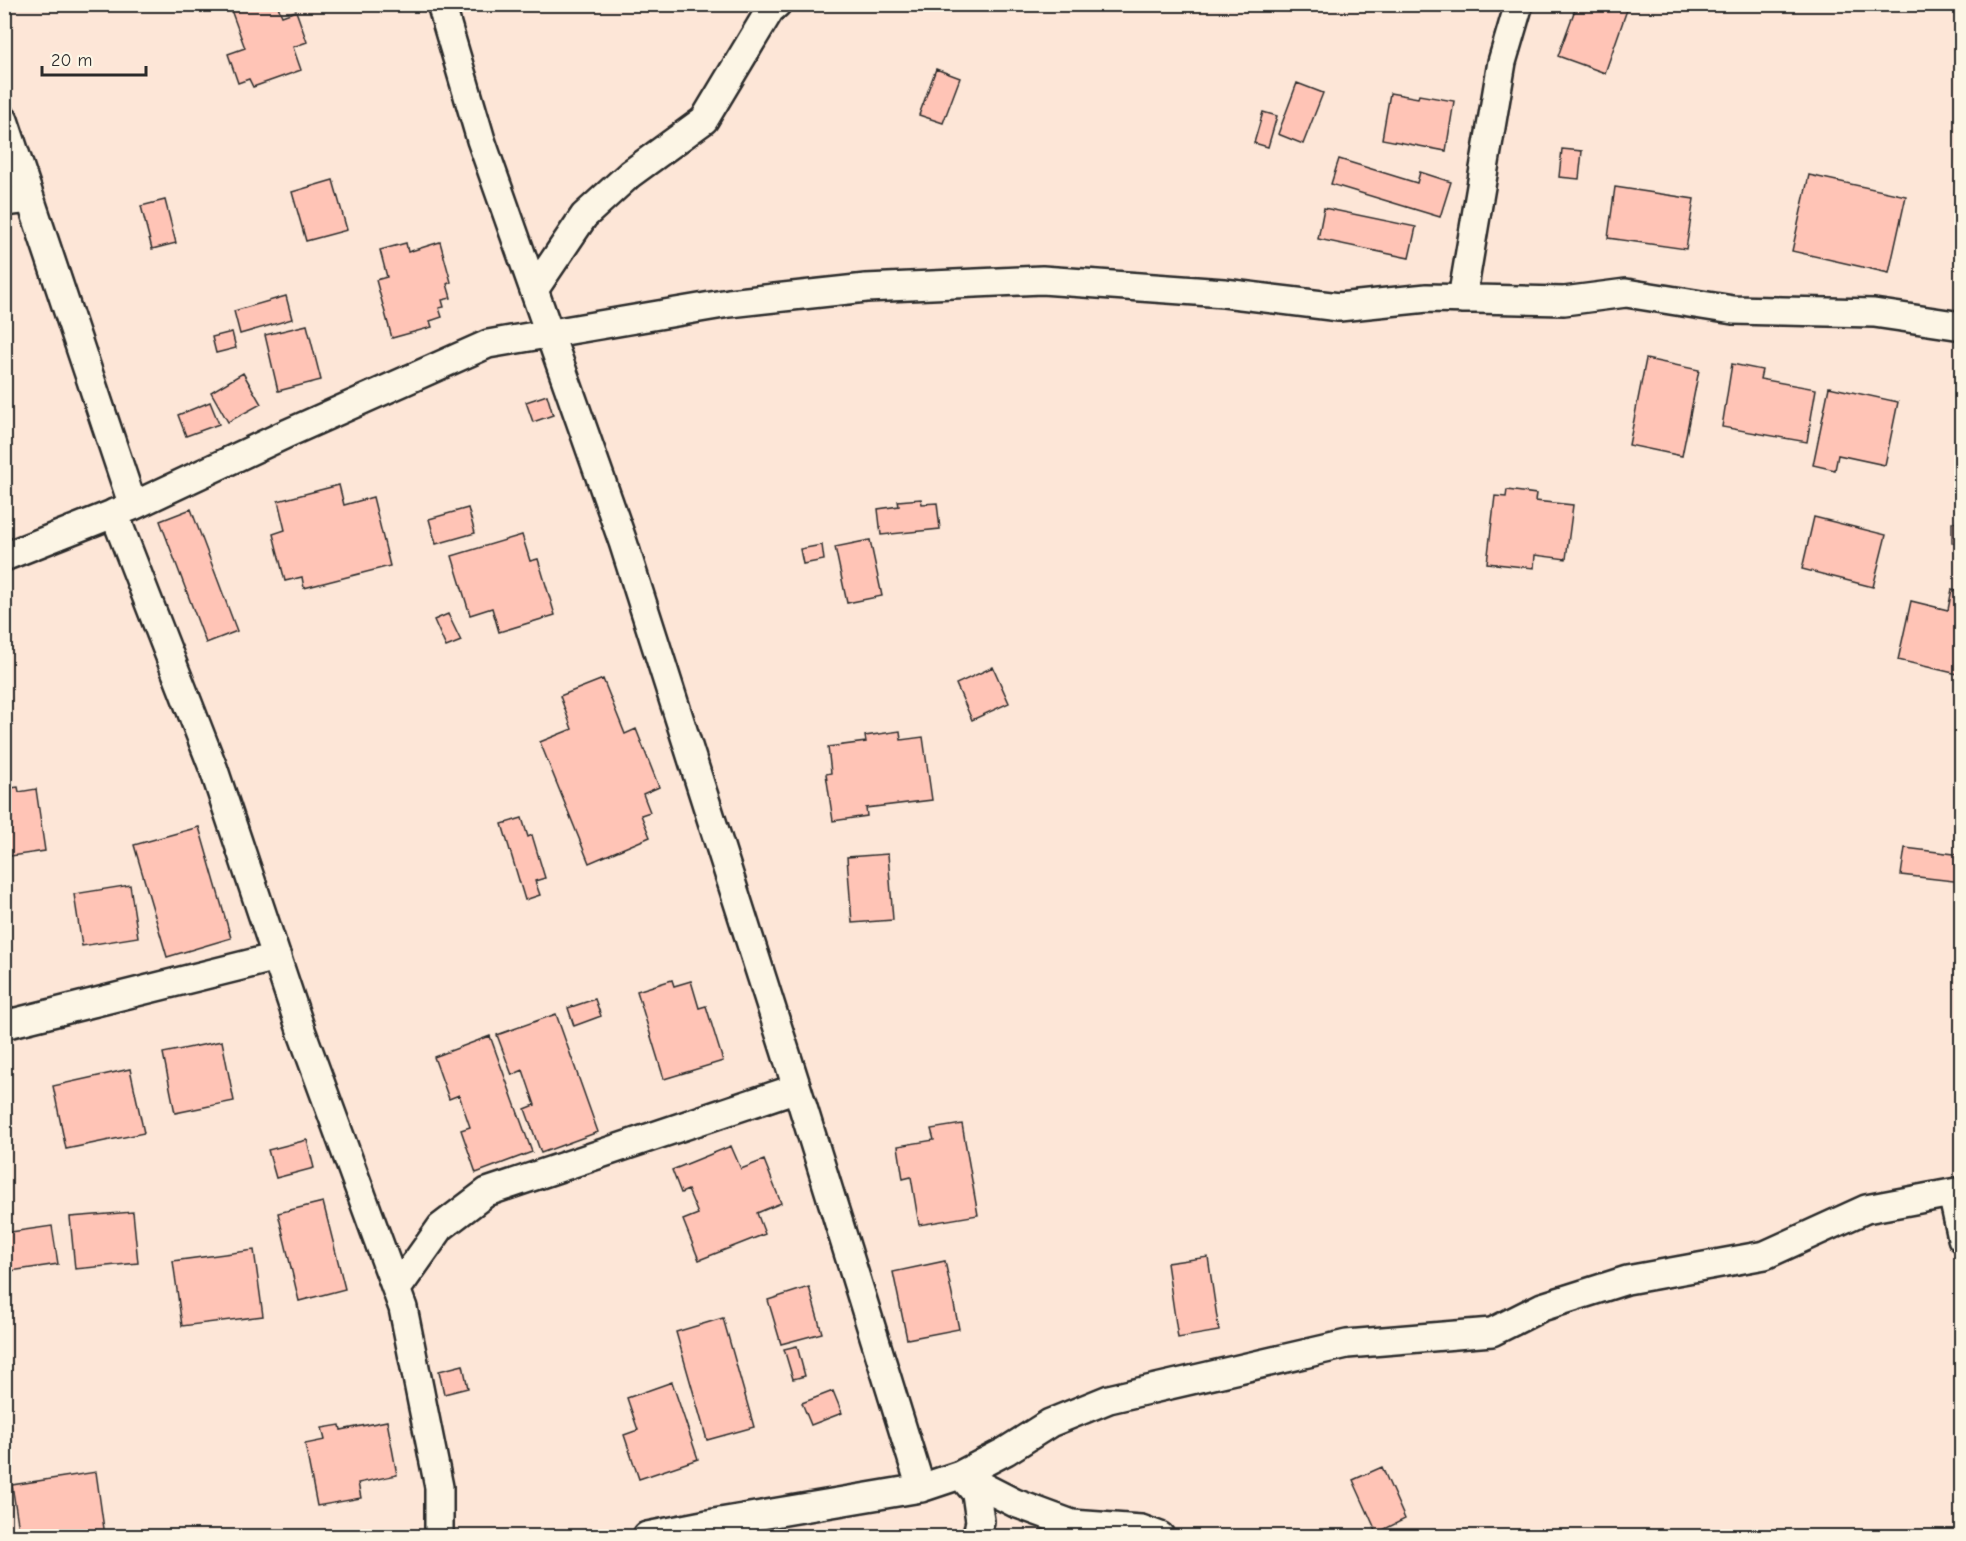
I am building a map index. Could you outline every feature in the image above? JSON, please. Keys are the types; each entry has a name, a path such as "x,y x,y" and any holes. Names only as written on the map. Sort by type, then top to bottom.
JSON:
{"street":[{"path":"441,4 481,140 627,553 921,1488"},
{"path":"534,290 584,216 630,174 704,120 770,10 777,4"},
{"path":"1462,299 1502,62 1519,4"},
{"path":"4,120 17,201 214,770 301,1030 403,1308 439,1487 439,1536"},
{"path":"4,557 123,510 488,344 729,303 855,289 1042,280 1224,293 1339,307 1426,298 1564,301 1626,293 1733,310 1874,313 1962,326"},
{"path":"4,1025 277,957"},
{"path":"397,1289 441,1227 487,1192 797,1088"},
{"path":"647,1536 921,1488 960,1474 1006,1451 1050,1423 1109,1400 1347,1344 1492,1332 1542,1307 1627,1280 1765,1255 1866,1209 1957,1192 1962,1238"},
{"path":"960,1474 976,1492 980,1521 977,1536"},
{"path":"960,1474 1015,1503 1072,1524 1141,1529 1161,1536"}],"building":[{"path":"246,4 277,4 282,16 296,11 307,42 293,47 301,70 253,87 249,79 238,83 228,54 245,48 231,10"},
{"path":"1577,4 1629,4 1605,73 1558,56"},
{"path":"936,69 960,78 943,123 919,115"},
{"path":"1297,83 1323,93 1303,144 1278,134"},
{"path":"1390,93 1454,101 1446,151 1382,139"},
{"path":"1263,112 1277,116 1268,147 1254,143"},
{"path":"1562,149 1582,151 1579,179 1559,177"},
{"path":"1339,159 1417,183 1420,172 1451,182 1440,217 1331,184"},
{"path":"1809,175 1906,196 1889,273 1792,251"},
{"path":"333,180 347,230 306,241 292,192"},
{"path":"1615,187 1694,199 1686,249 1608,238"},
{"path":"165,200 176,243 152,249 141,206"},
{"path":"1324,208 1416,227 1409,258 1318,239"},
{"path":"440,242 451,282 447,284 451,298 442,300 444,307 439,308 442,317 430,321 432,327 392,338 376,280 387,277 380,250 406,243 408,252"},
{"path":"286,296 292,319 240,334 234,311"},
{"path":"307,325 321,380 278,391 265,335"},
{"path":"232,332 236,348 216,353 212,337"},
{"path":"1646,359 1699,370 1682,456 1629,445"},
{"path":"1732,364 1762,370 1760,379 1816,389 1807,442 1722,427"},
{"path":"243,373 261,404 228,422 211,392"},
{"path":"1829,387 1898,402 1885,465 1838,455 1835,470 1813,465"},
{"path":"547,395 553,415 533,422 526,402"},
{"path":"210,402 219,424 186,436 178,415"},
{"path":"339,485 344,505 373,497 390,566 304,588 302,577 285,581 273,534 285,530 278,501"},
{"path":"1507,490 1536,494 1535,501 1573,505 1566,559 1535,555 1534,568 1487,563 1495,496 1506,497"},
{"path":"921,499 922,504 937,503 940,529 881,535 878,509 899,506 898,501"},
{"path":"468,508 475,533 436,544 429,519"},
{"path":"191,509 237,631 206,643 160,521"},
{"path":"1814,517 1886,535 1873,587 1802,569"},
{"path":"1952,522 1962,522 1962,543 1952,543"},
{"path":"522,535 530,561 538,559 555,615 499,632 492,608 470,615 452,556"},
{"path":"870,540 882,596 847,603 835,547"},
{"path":"822,545 824,560 803,564 800,549"},
{"path":"1952,589 1962,592 1962,675 1898,660 1911,601 1948,610"},
{"path":"448,614 461,641 446,647 434,620"},
{"path":"993,667 1009,703 972,720 956,684"},
{"path":"603,679 625,734 636,729 659,787 643,794 650,812 641,815 650,837 589,863 540,742 572,729 560,696"},
{"path":"900,731 901,740 923,737 932,800 866,808 867,816 833,821 826,774 831,773 828,747 866,742 865,736"},
{"path":"18,787 19,792 36,789 45,851 4,857 4,789"},
{"path":"522,818 528,837 532,835 545,878 535,881 540,895 525,900 502,824"},
{"path":"199,827 231,938 167,957 134,845"},
{"path":"1905,848 1962,855 1962,882 1901,875"},
{"path":"888,854 893,920 852,923 847,857"},
{"path":"130,885 138,937 82,946 74,894"},
{"path":"672,980 674,986 691,981 699,1008 706,1006 723,1061 664,1079 637,991"},
{"path":"595,999 601,1016 574,1026 568,1008"},
{"path":"556,1014 598,1132 541,1153 525,1109 535,1105 523,1070 512,1075 497,1035"},
{"path":"490,1036 532,1152 476,1173 461,1130 470,1127 459,1095 449,1099 434,1057"},
{"path":"222,1041 234,1101 175,1113 163,1053"},
{"path":"130,1069 144,1133 66,1149 53,1086"},
{"path":"962,1124 978,1215 919,1225 911,1177 903,1179 898,1146 934,1140 931,1129"},
{"path":"307,1140 314,1168 276,1178 268,1150"},
{"path":"731,1146 741,1169 764,1160 781,1203 757,1213 765,1234 699,1260 683,1220 698,1214 688,1190 681,1193 672,1170"},
{"path":"323,1202 345,1289 299,1301 278,1213"},
{"path":"133,1212 138,1263 75,1269 70,1217"},
{"path":"52,1226 58,1264 4,1272 4,1233"},
{"path":"254,1250 263,1316 182,1326 173,1261"},
{"path":"1208,1257 1219,1331 1178,1338 1167,1263"},
{"path":"945,1261 959,1329 907,1339 893,1272"},
{"path":"809,1287 822,1333 781,1344 768,1300"},
{"path":"723,1318 754,1427 707,1440 676,1332"},
{"path":"797,1346 805,1376 793,1379 784,1349"},
{"path":"463,1365 468,1388 444,1394 439,1371"},
{"path":"672,1382 698,1459 639,1479 624,1435 638,1430 627,1398"},
{"path":"833,1391 842,1413 811,1425 802,1403"},
{"path":"387,1421 397,1475 358,1483 361,1498 317,1506 305,1444 325,1440 322,1428 340,1425 341,1430"},
{"path":"1382,1467 1405,1519 1377,1533 1353,1480"},
{"path":"96,1472 105,1536 20,1536 12,1485"}]}
